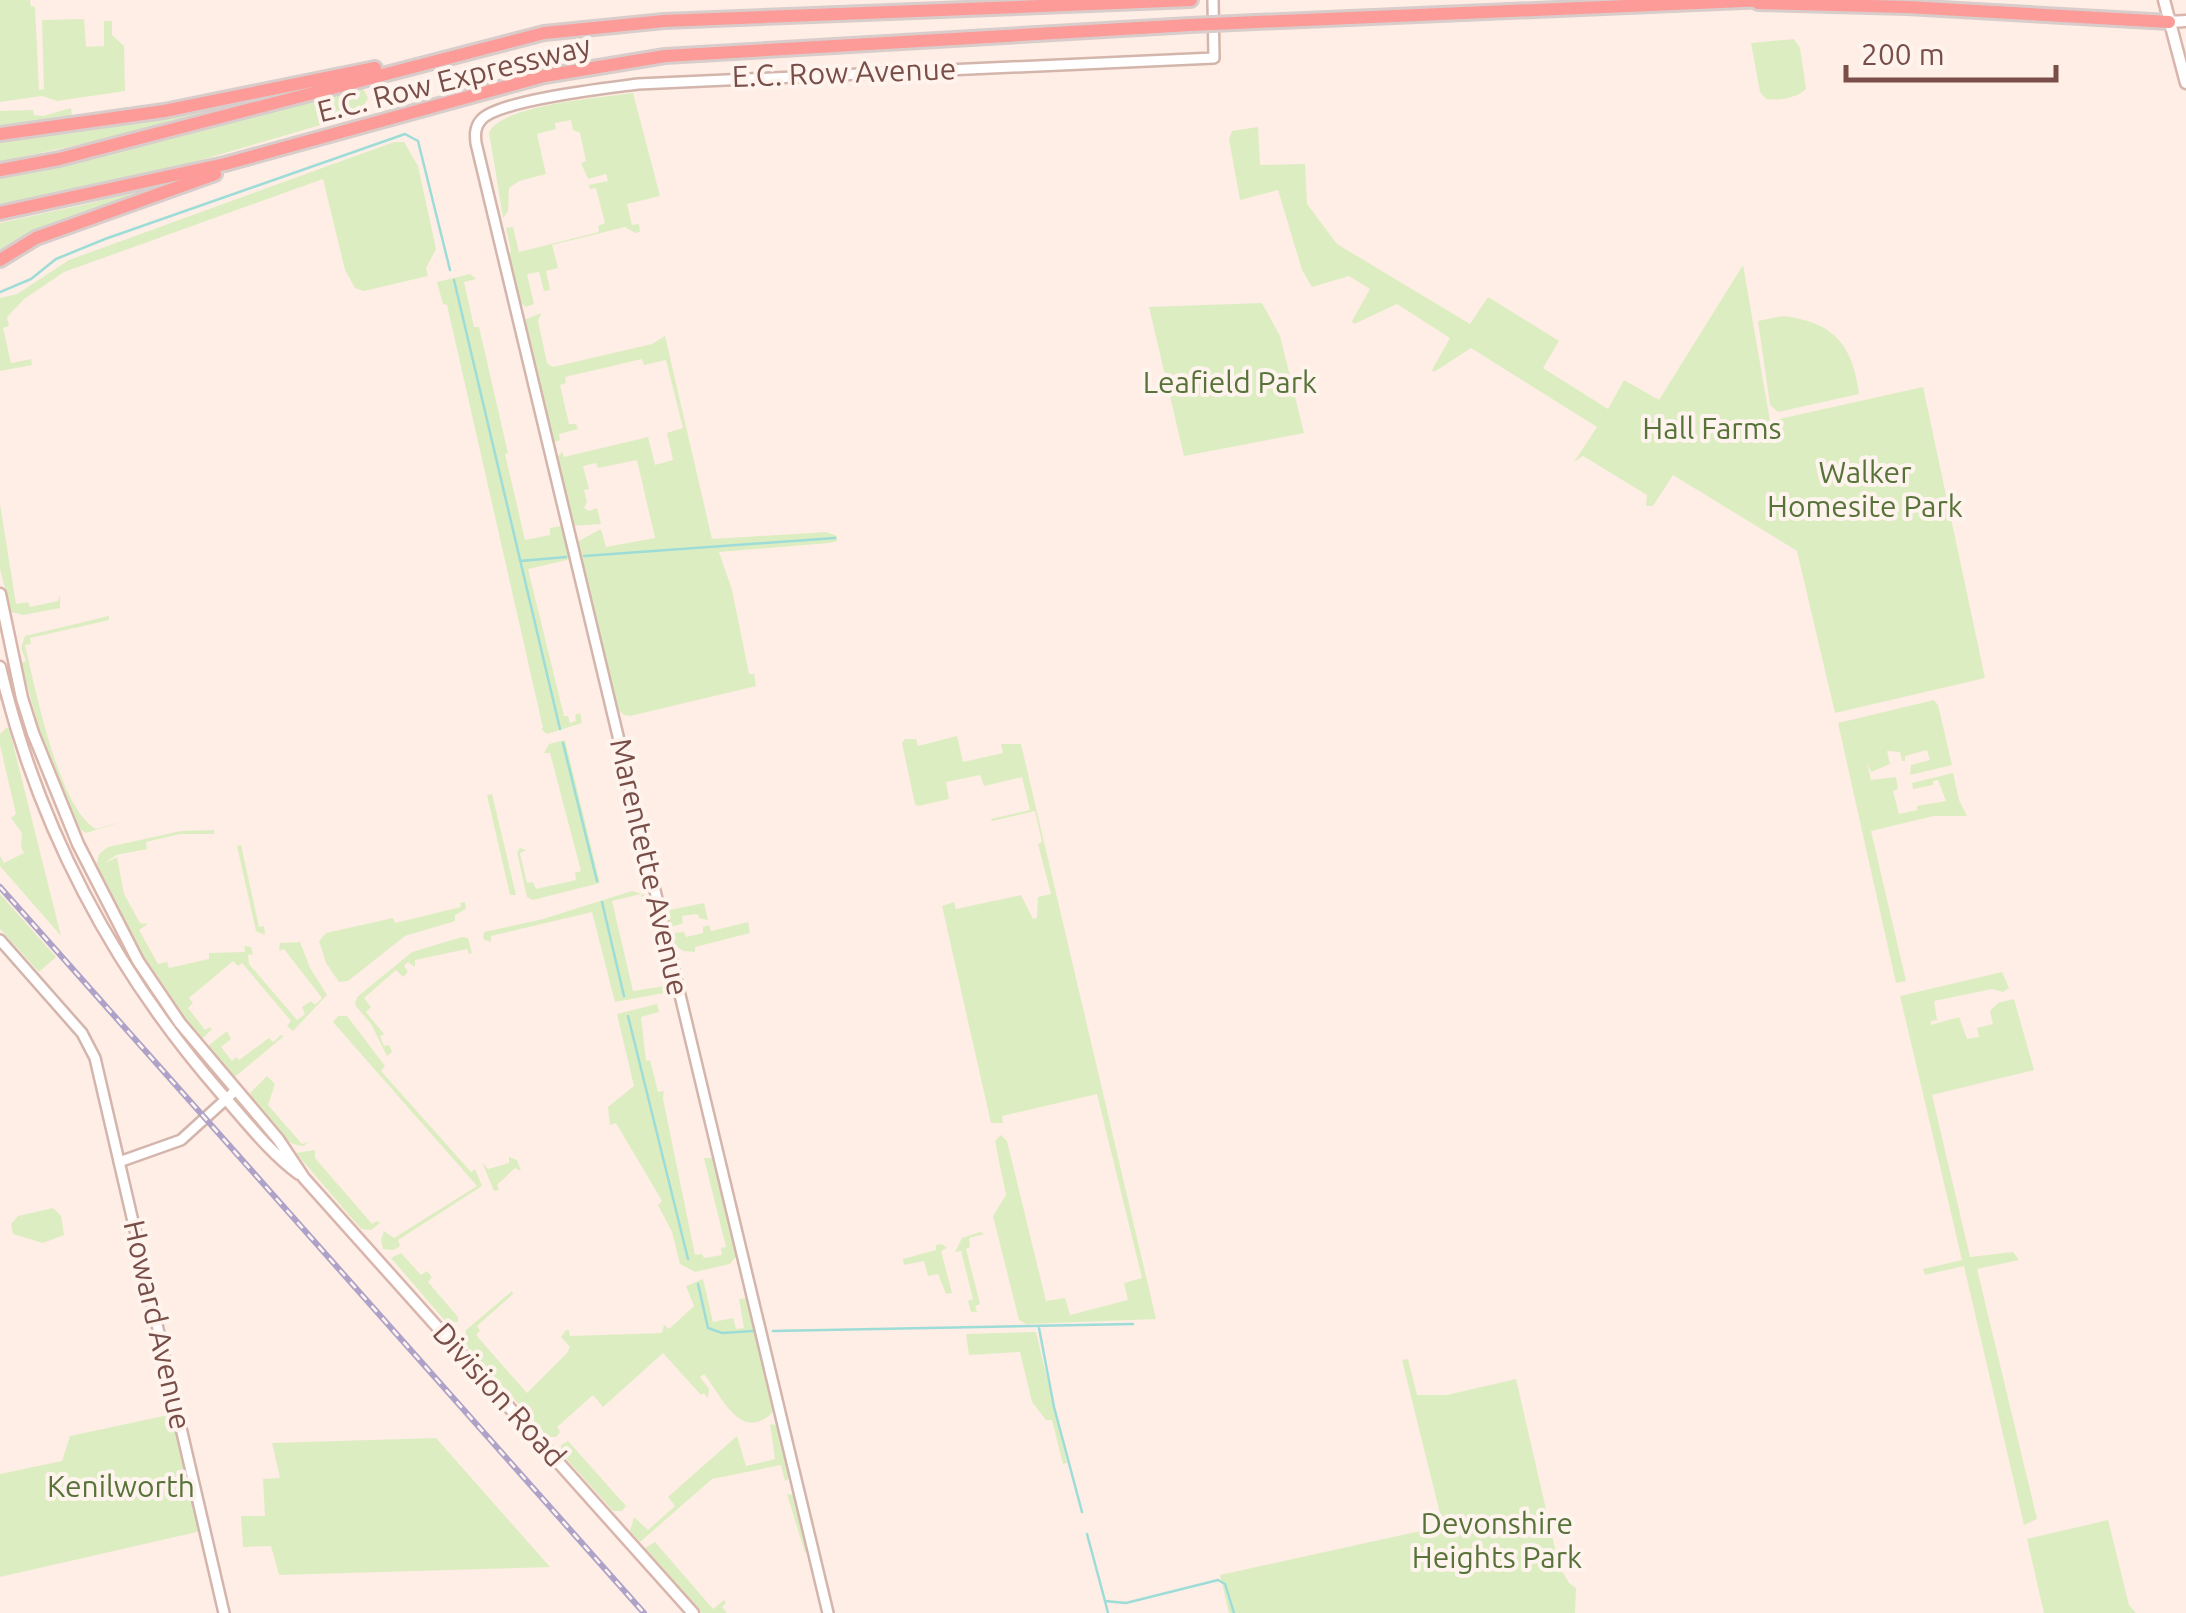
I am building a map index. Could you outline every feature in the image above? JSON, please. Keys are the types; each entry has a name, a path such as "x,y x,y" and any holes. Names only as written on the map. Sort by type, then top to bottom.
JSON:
{"highway":[{"name":"E.C. Row Expressway","path":"0,170 59,159 544,34 664,21 1190,0"},
{"name":"E.C. Row Expressway","path":"0,213 225,164 544,76 665,56 1190,25 1766,0"},
{"path":"1735,2 2168,22"},
{"path":"0,134 164,111 544,34"},
{"path":"0,260 36,238 312,140"}],"main road":[{"path":"2164,0 2186,83"},
{"path":"2168,22 2186,21"},
{"name":"Division Road","path":"0,594 25,710 84,855 152,985 278,1139 304,1178"},
{"name":"Division Road","path":"0,667 27,765 68,862 135,982 226,1100 304,1178 693,1613"}],"street":[{"name":"E.C. Row Avenue","path":"480,121 507,108 574,92 638,84 1214,58 1213,0"},
{"name":"Marentette Avenue","path":"480,121 476,143 828,1613"},
{"name":"Howard Avenue","path":"0,940 86,1039 94,1058 224,1613"},
{"path":"119,1162 174,1144 236,1090"}],"green space":[{"path":"0,0 30,0 35,7 39,90 44,89 42,20 84,19 86,47 104,46 104,21 112,21 112,35 124,46 125,91 57,101 42,96 0,102"},
{"path":"1794,39 1800,48 1806,89 1787,98 1766,99 1760,92 1751,43"},
{"path":"357,87 368,98 363,107 348,117 191,163 0,206 0,176"},
{"path":"633,93 660,196 627,204 632,225 639,224 640,232 625,227 552,245 558,268 546,271 550,290 544,291 539,272 527,274 534,304 526,307 521,303 508,254 511,252 506,228 513,227 519,252 599,232 598,226 605,223 596,188 590,189 589,185 608,181 606,174 588,179 581,163 586,161 580,133 573,130 571,120 555,123 556,129 537,134 546,174 519,181 509,188 508,211 503,218 489,132 498,122 533,109"},
{"path":"264,97 126,134 0,162 0,138"},
{"path":"71,108 72,117 0,127 0,111 33,110 34,115 43,116"},
{"path":"1258,127 1260,165 1305,164 1307,204 1337,244 1470,324 1488,297 1559,341 1543,368 1608,409 1624,380 1659,400 1743,265 1770,421 1923,387 1985,678 1835,713 1797,551 1673,475 1653,506 1646,506 1647,495 1583,456 1574,462 1597,427 1471,348 1434,372 1450,338 1397,304 1354,324 1352,321 1370,289 1349,276 1312,287 1302,270 1278,190 1240,200 1229,139 1232,131"},
{"path":"394,142 404,142 418,166 436,249 426,268 428,276 364,291 355,288 345,270 323,179 64,272 24,299 7,317 9,326 3,328 11,363 31,359 32,365 0,371 0,298 17,294 69,260"},
{"path":"211,169 0,255 0,223 91,203"},
{"path":"470,274 476,279 464,282 474,327 479,327 525,540 550,535 550,528 561,526 571,556 528,569 564,716 568,716 570,723 580,713 582,723 547,734 541,729 447,305 443,304 437,282"},
{"name":"Leafield Park","path":"1262,303 1280,336 1304,433 1184,456 1149,307"},
{"path":"541,313 538,321 547,363 553,367 652,344 665,336 712,539 826,532 837,536 837,541 829,543 719,552 732,590 749,674 754,674 756,686 630,716 615,707 575,543 601,529 606,547 655,538 637,460 598,468 596,463 583,466 589,489 584,490 584,508 597,508 601,524 571,526 555,459 562,452 564,457 648,437 655,465 673,460 667,433 683,428 666,360 644,365 642,359 565,377 566,383 560,385 569,424 576,424 578,429 559,434 560,440 554,442 522,321"},
{"path":"1783,316 1815,323 1837,338 1851,361 1859,394 1778,412 1770,405 1758,321"},
{"path":"0,504 16,604 28,602 30,607 58,601 60,595 60,608 23,615 11,612 0,569"},
{"path":"109,616 109,620 30,638 31,644 25,645 50,746 71,798 96,829 128,820 86,833 78,828 40,732 21,663 26,661 21,648 25,636"},
{"path":"1934,700 1952,765 1910,775 1911,765 1930,760 1927,750 1905,756 1905,761 1900,752 1887,751 1890,764 1871,772 1867,762 1871,780 1896,777 1898,789 1893,791 1899,814 1946,801 1938,780 1933,785 1913,789 1912,783 1953,773 1967,816 1934,816 1871,831 1906,981 1896,983 1838,723"},
{"path":"6,728 61,936 0,866 0,856 4,863 24,853 22,833 11,818 16,814 0,745 0,734"},
{"path":"957,736 963,762 1003,753 1001,744 1021,744 1156,1319 1026,1324 1019,1320 993,1216 1006,1195 995,1141 1001,1135 1007,1141 1046,1301 1065,1298 1070,1315 1128,1300 1124,1283 1142,1278 1097,1094 1002,1116 1003,1123 991,1123 942,906 954,902 956,909 1021,895 1033,919 1037,918 1038,897 1051,894 1038,844 1042,842 1035,811 991,819 1030,810 1022,777 984,786 980,775 946,782 949,799 915,804 902,743 905,739 916,739 918,746"},
{"path":"565,740 600,883 533,900 527,897 517,852 520,848 526,850 520,853 527,883 533,882 536,889 576,880 575,873 581,871 550,753 544,753 549,744"},
{"path":"492,794 516,895 510,895 487,795"},
{"path":"214,830 214,834 180,834 146,842 147,849 116,855 105,863 117,857 124,894 140,923 148,924 139,930 158,964 167,962 169,968 209,959 209,953 245,952 244,946 251,947 249,964 297,1020 305,1014 302,1007 311,1001 315,1005 322,998 284,949 279,951 280,943 300,942 327,995 293,1031 287,1026 291,1021 242,963 238,966 233,961 189,998 193,1003 188,1008 205,1030 212,1029 203,1038 197,1038 158,986 96,866 99,854 108,847 181,831"},
{"path":"241,845 259,927 264,926 265,935 256,931 237,846"},
{"path":"632,891 648,896 612,901 633,991 665,986 664,978 671,974 671,986 664,993 615,1002 592,912 491,936 491,942 483,939 484,932 543,919"},
{"path":"0,894 56,957 39,972 0,929"},
{"path":"465,902 466,909 455,915 455,921 405,936 348,981 339,982 326,963 319,941 326,933 393,918 395,923 461,907 460,903"},
{"path":"704,903 708,920 698,914 682,916 683,923 672,927 666,923 670,910"},
{"path":"748,922 750,933 695,947 695,952 671,944 674,933 684,932 686,937 703,933 703,927 709,925 711,931"},
{"path":"468,938 472,953 467,949 415,960 415,967 408,962 404,966 408,972 403,977 396,970 364,998 371,1007 366,1012 384,1034 380,1036 384,1046 389,1045 392,1052 387,1056 371,1024 355,1005 357,997 412,952"},
{"path":"2002,972 2009,988 2003,992 1992,989 1934,1001 1937,1020 1931,1021 1931,1025 1959,1017 1967,1039 1979,1037 1977,1028 1993,1024 1990,1011 1998,1003 2014,999 2034,1070 1932,1095 1970,1257 2013,1252 2019,1260 1977,1269 2037,1519 2024,1525 1964,1266 1925,1275 1923,1269 1962,1260 1900,996"},
{"path":"657,1004 659,1012 641,1017 646,1061 650,1060 658,1092 664,1091 695,1255 722,1255 721,1248 726,1247 704,1158 715,1158 738,1254 730,1264 695,1272 680,1264 672,1232 658,1205 662,1201 616,1123 610,1125 608,1107 634,1086 617,1014"},
{"path":"338,1016 347,1016 385,1066 381,1071 471,1172 475,1169 482,1186 398,1240 400,1246 394,1250 383,1249 384,1231 394,1238 477,1186 333,1022"},
{"path":"227,1031 231,1039 221,1047 232,1061 269,1038 273,1042 284,1036 236,1076 227,1074 208,1050"},
{"path":"267,1076 275,1084 268,1105 302,1144 308,1142 304,1146 278,1134 253,1101 250,1093"},
{"path":"315,1150 315,1158 372,1224 380,1223 371,1230 361,1229 296,1153"},
{"path":"509,1157 517,1160 521,1171 515,1168 497,1185 499,1190 494,1191 482,1162 488,1169 509,1163"},
{"path":"53,1208 61,1216 64,1235 43,1243 13,1234 11,1224 18,1216"},
{"path":"985,1234 969,1238 970,1247 966,1249 980,1304 975,1306 977,1312 971,1312 968,1301 973,1299 961,1251 955,1252 962,1238"},
{"path":"936,1245 947,1248 941,1251 952,1293 946,1294 938,1274 928,1276 924,1261 904,1265 903,1259 936,1250"},
{"path":"401,1253 421,1275 427,1271 432,1277 428,1282 458,1322 446,1322 391,1258"},
{"path":"703,1279 713,1322 733,1318 736,1329 744,1328 739,1299 748,1298 775,1410 763,1420 752,1423 734,1414 704,1374 700,1377 709,1389 708,1398 704,1393 701,1395 663,1353 603,1407 593,1395 557,1427 560,1432 556,1437 548,1437 464,1343 466,1330 512,1291 477,1326 480,1331 476,1335 527,1393 567,1353 570,1347 561,1337 566,1330 570,1336 662,1333 664,1325 669,1329 694,1306 686,1286"},
{"path":"1036,1332 1067,1463 1063,1464 1052,1420 1046,1420 1032,1402 1020,1352 969,1355 966,1334"},
{"name":"Devonshire Heights Park","path":"1408,1359 1417,1395 1447,1395 1516,1379 1559,1566 1576,1588 1575,1613 1229,1613 1220,1575 1443,1526 1402,1360"},
{"name":"Kenilworth","path":"173,1414 201,1531 0,1577 0,1474 62,1461 70,1436"},
{"path":"770,1424 779,1426 792,1477 785,1481 781,1465 712,1479 640,1542 630,1531 634,1517 648,1530 675,1506 668,1497 737,1436 746,1466 775,1459"},
{"path":"436,1438 550,1567 279,1575 271,1546 243,1547 241,1516 265,1516 263,1479 280,1478 272,1443"},
{"path":"568,1441 626,1506 622,1511 613,1511 561,1453 561,1445"},
{"path":"787,1494 796,1495 809,1550 805,1553"},
{"path":"2108,1520 2129,1605 2136,1613 2044,1613 2027,1539"},
{"path":"655,1542 713,1609 724,1600 722,1607 727,1613 702,1613 645,1548"}],"waterway":[{"path":"0,292 31,279 56,259 105,239 405,134 418,141 450,270"},
{"path":"454,280 560,729"},
{"path":"584,556 835,538"},
{"path":"520,561 566,557"},
{"path":"563,743 597,881"},
{"path":"602,902 624,996"},
{"path":"628,1016 688,1259"},
{"path":"698,1284 708,1328 722,1333 753,1331"},
{"path":"773,1331 1133,1324"},
{"path":"1039,1328 1054,1407 1082,1512"},
{"path":"1087,1534 1105,1601 1126,1603 1218,1580 1225,1584 1234,1613"},
{"path":"1105,1601 1108,1613"}],"railway":[{"path":"0,887 644,1613"}],"park label":[{"name":"Hall Farms","path":"1712,429"},
{"name":"Walker Homesite Park","path":"1865,490"}]}
